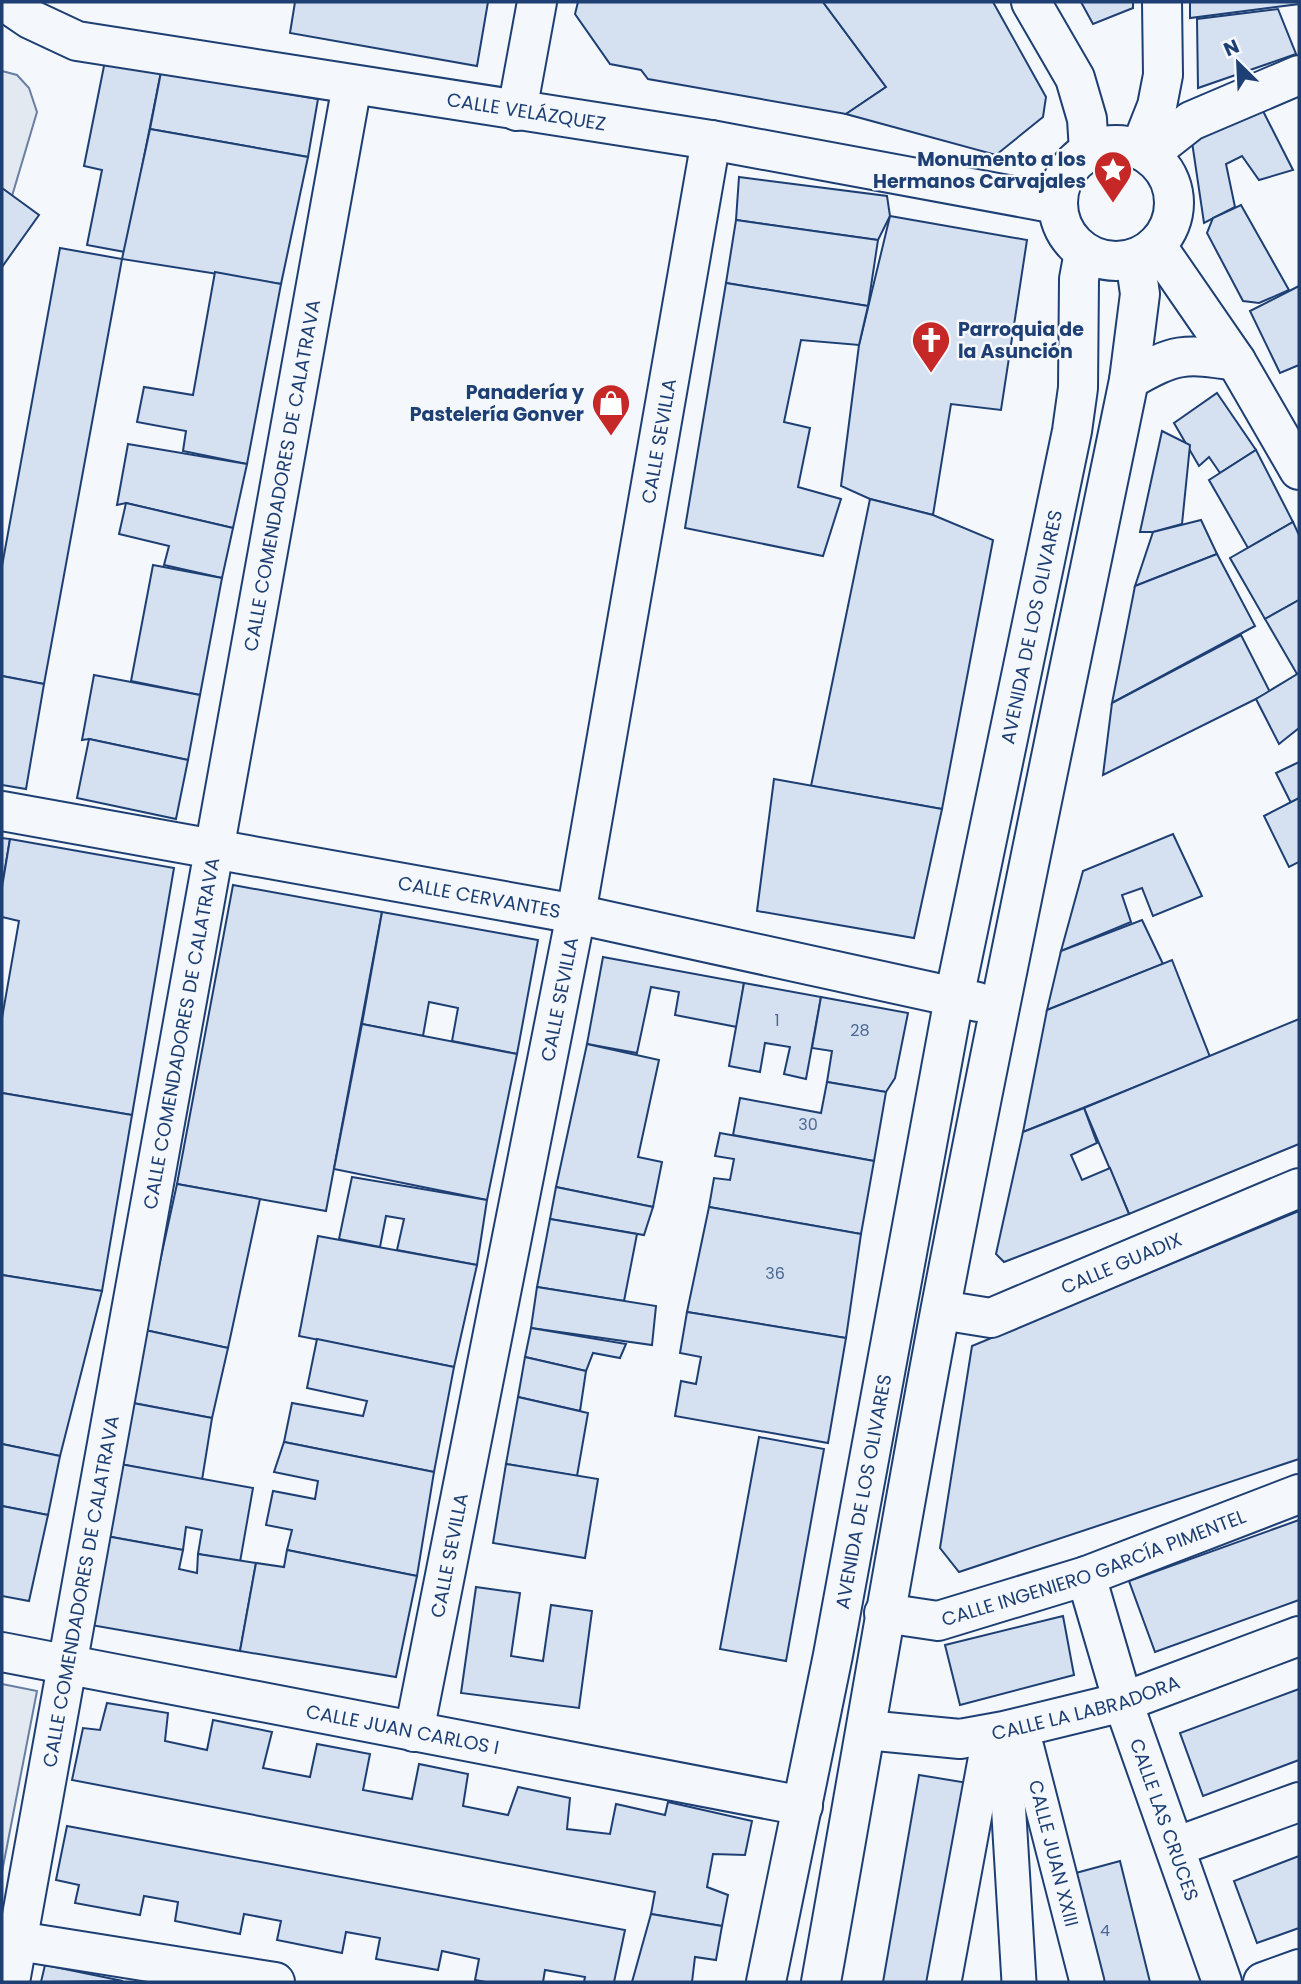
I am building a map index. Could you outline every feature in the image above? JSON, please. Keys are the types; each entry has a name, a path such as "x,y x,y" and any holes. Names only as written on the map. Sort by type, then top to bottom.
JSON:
{"street":[{"name":"CALLE VELÁZQUEZ","path":"5,2 30,19 77,41 711,140 1057,204"},
{"path":"517,111 537,2"},
{"path":"1031,2 1075,78 1087,119 1089,151"},
{"path":"1144,151 1163,75 1162,2"},
{"path":"1144,151 1191,121 1299,75"},
{"name":"CALLE COMENDADORES DE CALATRAVA","path":"10,1982 65,1665 352,85"},
{"name":"CALLE SEVILLA","path":"414,1732 576,914 711,140"},
{"path":"1114,144 1144,151 1162,166 1170,180 1175,198 1167,232 1146,252 1125,261 1103,260 1084,252 1070,239 1061,223 1057,204 1065,173 1075,160 1089,151 1114,144"},
{"name":"AVENIDA DE LOS OLIVARES","path":"766,1982 833,1654 954,998 1072,431 1078,388 1079,279 1084,252"},
{"path":"1146,252 1236,361 1299,470"},
{"path":"821,1982 884,1613 941,1310 1000,1007 1129,380 1146,252"},
{"path":"1129,380 1156,365 1178,357 1196,355 1236,361"},
{"name":"CALLE CERVANTES","path":"2,811 576,914 954,998"},
{"path":"954,998 1000,1007"},
{"name":"CALLE GUADIX","path":"941,1310 991,1318 1299,1188"},
{"name":"CALLE INGENIERO GARCÍA PIMENTEL","path":"884,1613 938,1621 1086,1576 1299,1494"},
{"name":"CALLE LAS CRUCES","path":"1086,1576 1123,1702 1222,1982"},
{"name":"CALLE LA LABRADORA","path":"866,1730 1004,1743 1299,1636"},
{"name":"CALLE JUAN CARLOS I","path":"2,1652 803,1806"},
{"path":"944,1982 985,1760 1004,1743"},
{"name":"CALLE JUAN XXIII","path":"1019,1982 1004,1743 1027,1748 1087,1982"},
{"path":"1175,1847 1299,1802"},
{"path":"18,1941 275,1982"},
{"path":"1263,1982 1299,1969"}],"shaded area":[{"path":"2,71 17,75 29,88 37,112 12,196 2,188"},
{"path":"2,1684 37,1691 2,1872"}],"building":[{"path":"295,2 488,2 477,66 290,33"},
{"path":"578,2 823,2 886,87 846,114 648,79 641,70 610,64 575,14"},
{"path":"823,2 993,2 1046,97 1043,117 996,155 846,114 886,87"},
{"path":"1081,2 1133,2 1133,8 1093,24"},
{"path":"1190,2 1299,2 1299,4 1190,18"},
{"path":"1278,9 1296,54 1198,88 1197,19"},
{"path":"105,61 161,72 125,252 87,245 102,170 84,166"},
{"path":"161,72 318,99 308,157 150,129"},
{"path":"1262,109 1293,170 1259,180 1242,156 1226,164 1235,207 1204,223 1192,142"},
{"path":"150,129 308,157 281,284 122,259"},
{"path":"739,177 887,196 890,216 878,240 736,220"},
{"path":"2,188 39,215 2,267"},
{"path":"1241,205 1289,290 1259,303 1243,301 1207,233 1213,218"},
{"name":"Parroquia de la Asunción","path":"890,216 1027,240 1001,410 951,404 933,515 870,499 841,486 859,345"},
{"path":"736,220 878,240 868,306 726,283"},
{"path":"60,248 122,259 44,684 2,676 2,566"},
{"path":"215,272 281,284 247,464 183,451 186,431 137,422 144,387 193,395"},
{"path":"726,283 868,306 859,345 801,340 784,422 810,428 798,487 841,499 823,556 685,528"},
{"path":"1299,286 1299,365 1280,373 1250,311"},
{"path":"1217,393 1256,450 1220,473 1209,457 1199,466 1174,423"},
{"path":"1162,431 1190,445 1182,524 1153,532 1140,532"},
{"path":"128,444 247,464 233,528 126,503 117,505"},
{"path":"1256,450 1293,522 1248,548 1209,480"},
{"path":"870,499 933,515 993,540 942,809 811,786"},
{"path":"126,503 233,528 222,578 164,565 169,546 119,534"},
{"path":"1201,520 1217,554 1135,586 1153,532"},
{"path":"1293,522 1299,535 1299,600 1265,619 1230,558"},
{"path":"1217,554 1255,626 1112,703 1135,586"},
{"path":"153,565 222,578 200,695 131,681"},
{"path":"1299,600 1299,673 1297,674 1265,619"},
{"path":"1241,635 1270,692 1103,775 1112,703"},
{"path":"1299,673 1299,728 1279,744 1256,699"},
{"path":"94,675 200,695 188,760 89,739 82,740"},
{"path":"2,676 44,684 26,789 2,785"},
{"path":"89,739 188,760 176,819 77,798"},
{"path":"1299,762 1299,798 1291,803 1276,773"},
{"path":"774,779 942,809 914,938 757,911"},
{"path":"1299,798 1299,862 1289,867 1264,816"},
{"path":"1173,834 1202,896 1153,916 1142,888 1122,895 1131,922 1061,951 1083,871"},
{"path":"2,838 10,839 2,887"},
{"path":"10,839 174,868 132,1115 2,1093 2,1018 19,921 2,917 2,887"},
{"path":"233,885 382,912 326,1211 177,1184"},
{"path":"382,912 538,940 517,1054 452,1041 458,1008 429,1002 423,1036 362,1024"},
{"path":"1142,920 1163,964 1047,1010 1061,951"},
{"path":"603,957 744,983 737,1027 675,1015 679,992 651,987 637,1053 587,1044"},
{"path":"1172,960 1210,1057 1023,1132 1047,1010"},
{"path":"744,983 821,997 806,1079 784,1074 790,1047 765,1043 760,1072 729,1066"},
{"path":"821,997 908,1013 895,1078 886,1092 827,1082 832,1051 812,1048"},
{"path":"1299,1019 1299,1144 1129,1214 1084,1108"},
{"path":"362,1024 517,1054 487,1200 334,1169"},
{"path":"587,1044 659,1060 638,1157 662,1162 653,1207 556,1187"},
{"path":"827,1082 886,1092 874,1161 733,1135 740,1098 821,1113"},
{"path":"2,1093 132,1115 102,1291 2,1275"},
{"path":"1084,1108 1097,1143 1071,1155 1082,1180 1110,1168 1129,1214 1004,1262 996,1254 1023,1132"},
{"path":"720,1133 874,1161 861,1234 709,1207 714,1178 730,1180 734,1159 715,1156"},
{"path":"352,1177 487,1200 477,1265 397,1250 404,1219 386,1216 380,1247 339,1239"},
{"path":"177,1184 260,1199 228,1348 145,1330"},
{"path":"556,1187 653,1207 644,1235 550,1219"},
{"path":"709,1207 861,1234 846,1338 687,1312"},
{"path":"1299,1211 1299,1459 959,1572 940,1548 972,1346"},
{"path":"550,1219 637,1234 624,1301 537,1287"},
{"path":"318,1236 477,1265 454,1367 299,1336"},
{"path":"2,1275 102,1291 60,1456 2,1444"},
{"path":"537,1287 656,1306 652,1345 531,1328"},
{"path":"687,1312 846,1338 828,1443 675,1416 681,1381 696,1384 701,1357 680,1353"},
{"path":"531,1328 626,1344 620,1358 593,1353 586,1371 525,1357"},
{"path":"145,1330 228,1348 212,1418 133,1403"},
{"path":"317,1339 454,1367 434,1472 284,1442 292,1403 363,1416 367,1401 307,1388"},
{"path":"525,1357 586,1371 580,1411 518,1397"},
{"path":"518,1397 588,1413 577,1476 506,1464"},
{"path":"133,1403 212,1418 202,1480 120,1464"},
{"path":"759,1437 824,1449 786,1661 720,1649"},
{"path":"284,1442 434,1472 417,1576 287,1550 292,1530 266,1525 273,1491 315,1499 318,1481 274,1472"},
{"path":"2,1444 60,1456 48,1515 2,1506"},
{"path":"120,1464 253,1488 240,1562 198,1554 202,1530 186,1527 183,1550 106,1536"},
{"path":"506,1464 598,1479 585,1558 493,1543"},
{"path":"2,1506 48,1515 29,1601 2,1596"},
{"path":"1299,1520 1299,1600 1155,1652 1129,1581"},
{"path":"106,1536 183,1550 179,1569 197,1573 198,1554 256,1563 240,1651 91,1625"},
{"path":"287,1550 417,1576 396,1677 240,1651 256,1563 284,1567"},
{"path":"476,1587 520,1593 511,1656 543,1661 551,1605 592,1611 579,1708 461,1693"},
{"path":"1063,1616 1074,1675 960,1705 945,1645"},
{"path":"1299,1689 1299,1760 1203,1796 1180,1733"},
{"path":"107,1703 168,1713 165,1741 207,1750 213,1720 272,1732 263,1768 310,1777 317,1744 370,1754 363,1790 412,1799 419,1764 468,1774 463,1806 508,1815 518,1787 570,1798 567,1829 610,1834 616,1804 665,1815 668,1802 752,1821 745,1855 713,1854 707,1887 728,1895 722,1926 651,1914 655,1892 72,1780 83,1728 100,1730"},
{"path":"919,1775 980,1785 944,1982 883,1982"},
{"path":"67,1826 625,1930 614,1982 584,1982 585,1977 545,1970 543,1982 486,1982 475,1980 479,1959 442,1951 438,1970 376,1959 380,1938 346,1932 342,1953 277,1940 281,1921 244,1914 240,1934 175,1921 178,1902 144,1896 140,1915 75,1903 79,1885 56,1880"},
{"path":"1299,1856 1299,1928 1257,1943 1234,1881"},
{"path":"1120,1861 1150,1982 1087,1982 1061,1877"},
{"path":"651,1914 722,1926 716,1960 695,1957 692,1982 632,1982"},
{"path":"45,1965 123,1981 41,1982"}],"place":[{"name":"Monumento a los Hermanos Carvajales","path":"1113,204"},
{"name":"Parroquia de la Asunción","path":"931,374"},
{"name":"Panadería y Pastelería Gonver","path":"611,437"}]}
